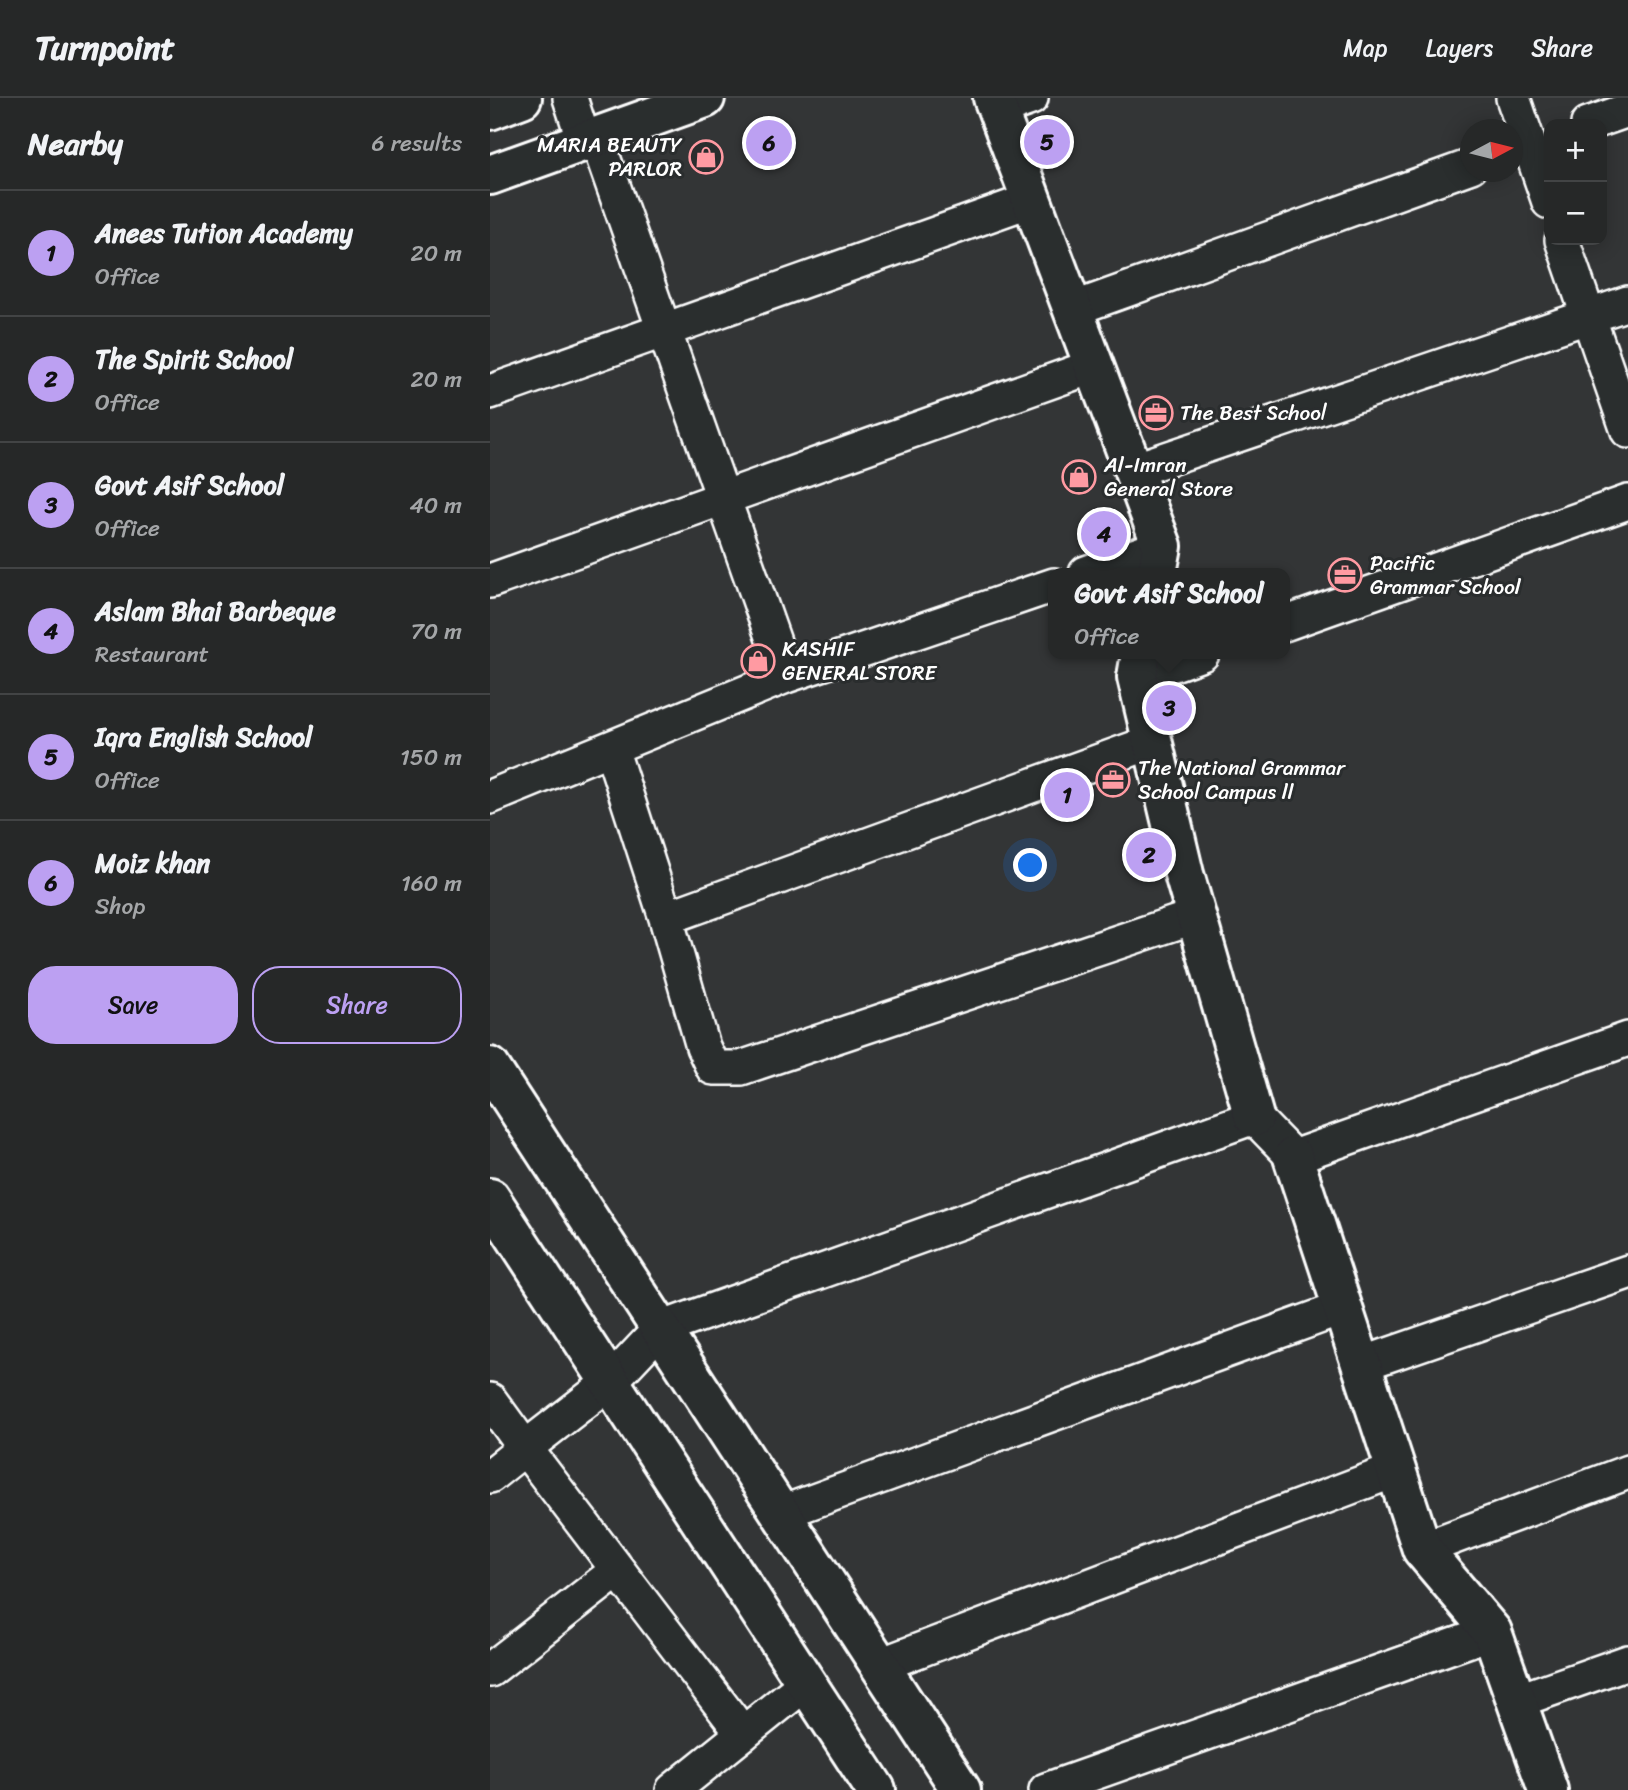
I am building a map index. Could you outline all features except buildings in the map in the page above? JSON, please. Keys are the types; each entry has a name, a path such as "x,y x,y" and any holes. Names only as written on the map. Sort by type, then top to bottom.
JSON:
{"street":[{"path":"490,110 522,98"},
{"path":"570,98 590,139 663,330 786,676"},
{"path":"490,174 705,98"},
{"path":"1513,98 1544,187"},
{"path":"1007,102 1031,200 1133,470 1160,560 1114,568"},
{"path":"1602,119 1628,110"},
{"path":"1073,309 1460,170"},
{"path":"490,392 1031,200"},
{"path":"1564,245 1628,431"},
{"path":"1133,470 1628,303"},
{"path":"490,581 1094,366"},
{"path":"1290,622 1628,502"},
{"path":"490,797 786,676 1048,587"},
{"path":"1173,659 1139,665 1152,742 1196,916 1254,1117 1293,1157 1422,1549 1492,1632 1548,1790"},
{"path":"666,918 1152,742"},
{"path":"611,748 666,918 702,1047 713,1068 741,1068 1196,916"},
{"path":"1293,1157 1628,1039"},
{"path":"490,1067 961,1790"},
{"path":"490,1476 610,1382 660,1329 1254,1117"},
{"path":"490,1198 876,1790"},
{"path":"1362,1364 1628,1272"},
{"path":"781,1513 1343,1308"},
{"path":"490,1400 743,1734"},
{"path":"880,1664 1396,1470"},
{"path":"1422,1549 1628,1472"},
{"path":"490,1670 618,1570"},
{"path":"1046,1790 1492,1632"},
{"path":"1517,1701 1628,1662"},
{"path":"673,1790 806,1683"}],"place":[{"name":"Iqra English School","path":"1047,142"},
{"name":"Moiz khan","path":"769,143"},
{"name":"MARIA BEAUTY PARLOR","path":"706,157"},
{"name":"The Best School","path":"1156,413"},
{"name":"Al-Imran General Store","path":"1079,477"},
{"name":"Aslam Bhai Barbeque","path":"1104,534"},
{"name":"Pacific Grammar School","path":"1345,575"},
{"name":"KASHIF GENERAL STORE","path":"758,661"},
{"name":"Govt Asif School","path":"1169,708"},
{"name":"The National Grammar School Campus ll","path":"1113,780"},
{"name":"Anees Tution Academy","path":"1067,795"},
{"name":"The Spirit School","path":"1149,855"}]}
